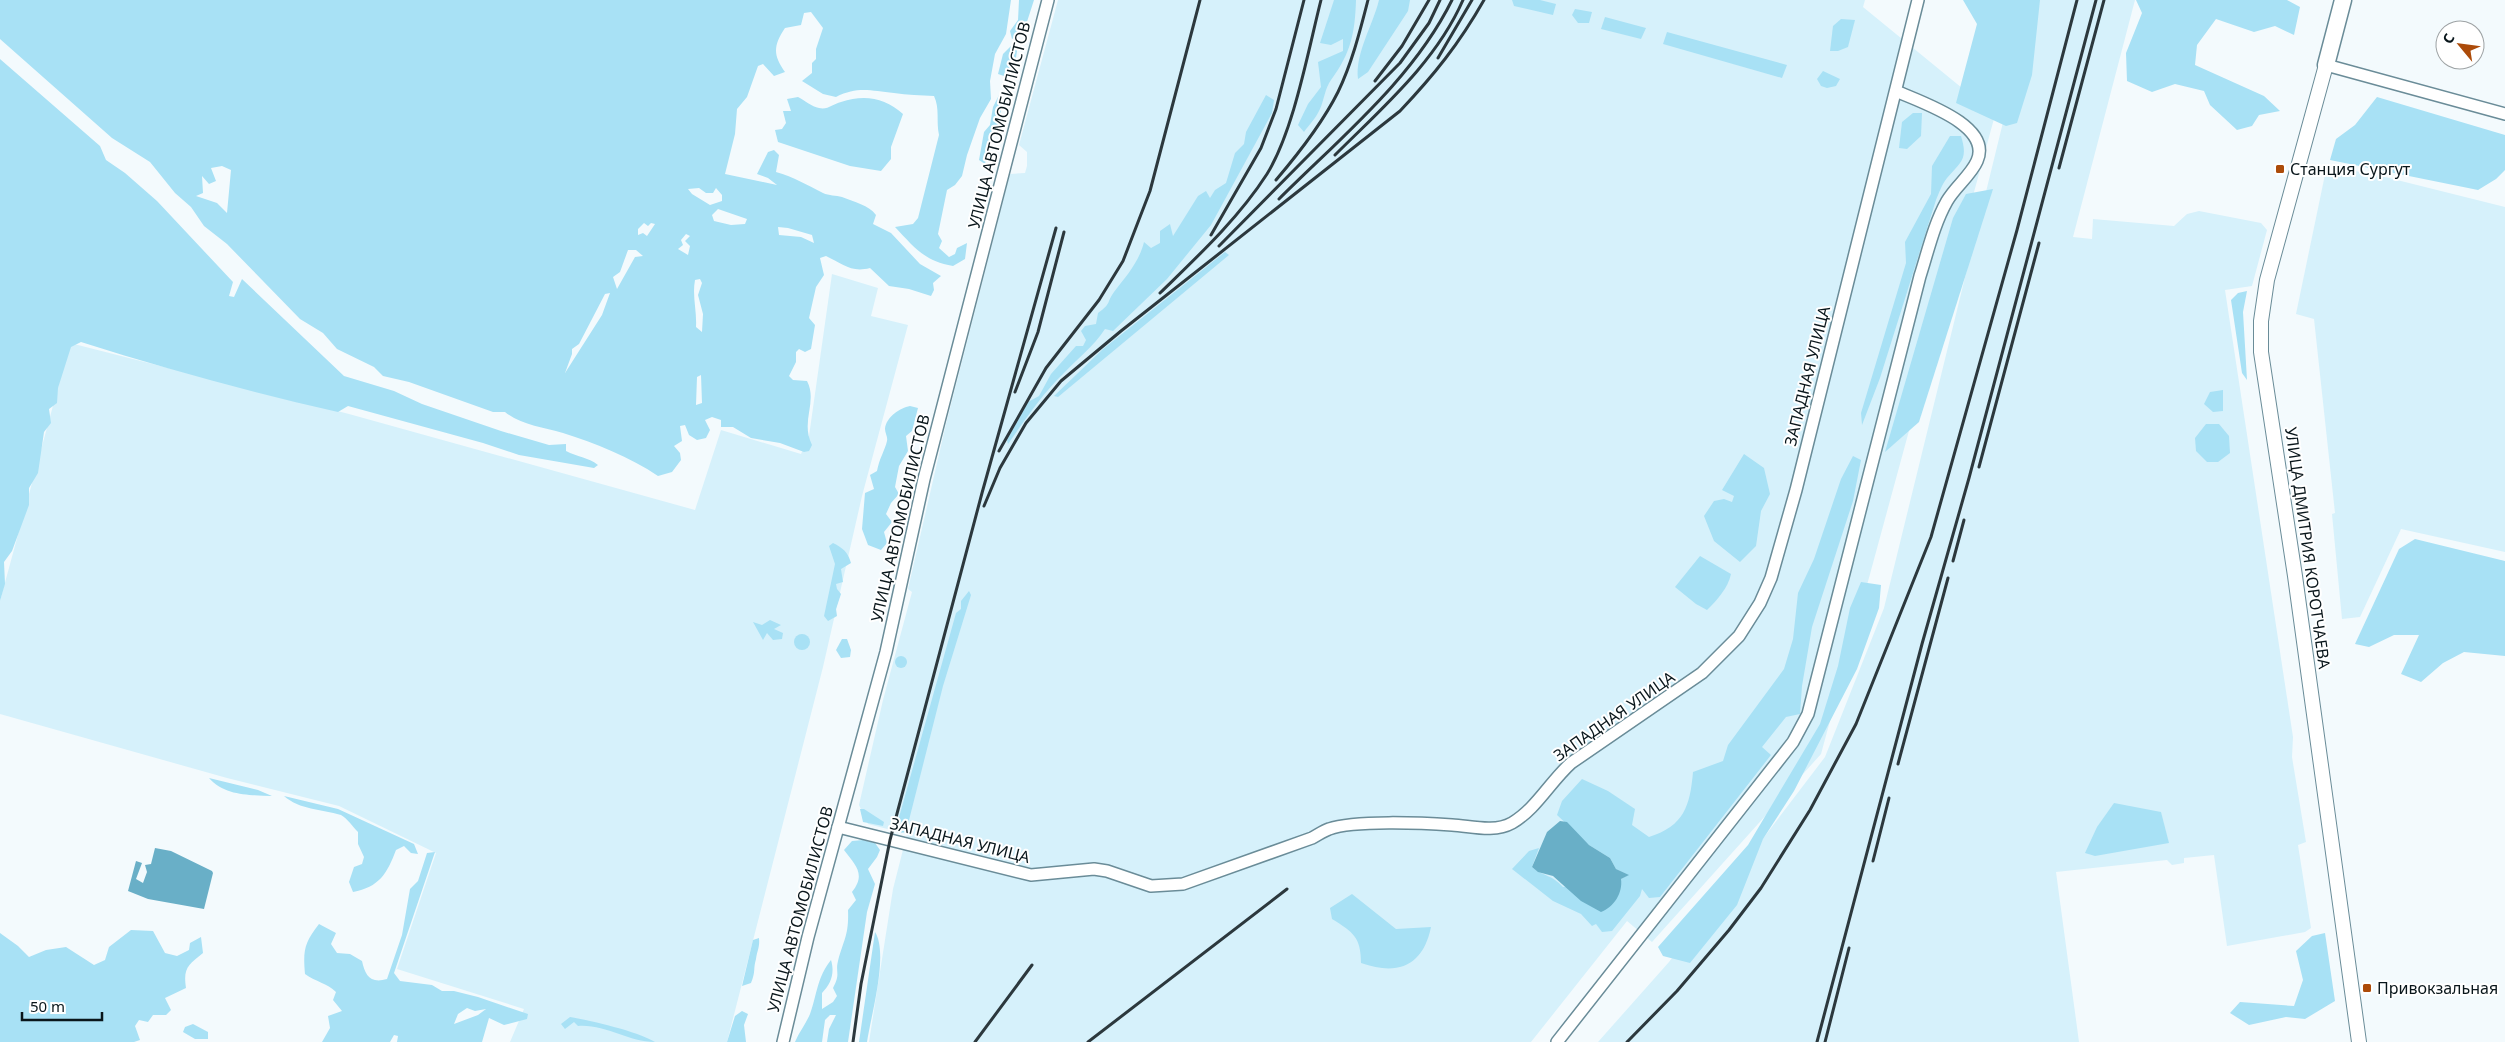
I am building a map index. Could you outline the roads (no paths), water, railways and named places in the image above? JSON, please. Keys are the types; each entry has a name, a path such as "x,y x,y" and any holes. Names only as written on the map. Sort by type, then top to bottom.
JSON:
{"main road":[{"path":"2326,65 2343,0"}],"street":[{"name":"УЛИЦА АВТОМОБИЛИСТОВ","path":"783,1042 808,937 886,652 924,479 1048,0"},
{"name":"ЗАПАДНАЯ УЛИЦА","path":"838,827 1031,875 1094,869 1108,871 1151,886 1167,887 1183,884 1312,838 1329,829 1348,826 1409,824 1487,828 1511,824 1526,813 1555,778 1571,763 1702,673 1739,636 1760,603 1771,578 1796,490 1918,0"},
{"path":"2326,65 2505,114"},
{"name":"УЛИЦА ДМИТРИЯ КОРОТЧАЕВА","path":"2326,65 2267,280 2261,321 2261,352 2296,576 2360,1042"},
{"path":"1558,1042 1793,742 1808,714 1920,276 1942,212 1956,187 1977,162 1980,151 1979,142 1966,126 1944,113 1896,91"}],"railway":[{"path":"999,451 1046,368 1099,300 1123,261 1150,191 1200,0"},
{"path":"1211,235 1261,148 1276,109 1304,0"},
{"path":"1160,293 1230,222 1256,191 1277,156 1293,113 1321,0"},
{"path":"1276,180 1310,138 1338,92 1352,58 1368,0"},
{"path":"1375,81 1402,46 1429,0"},
{"path":"1219,246 1400,63 1429,23 1440,0"},
{"path":"1279,199 1396,82 1436,29 1452,0"},
{"path":"1335,155 1389,102 1423,64 1452,23 1463,0"},
{"path":"1438,58 1472,0"},
{"path":"984,506 1000,468 1026,423 1061,381 1121,331 1400,111 1445,59 1484,0"},
{"path":"1627,1042 1677,991 1729,930 1761,888 1810,810 1856,724 1931,537 2017,230 2077,0"},
{"path":"1817,1042 1922,644 1969,478 2096,0"},
{"path":"2059,168 2104,0"},
{"path":"853,1042 861,984 890,840 982,493 1056,228"},
{"path":"1015,392 1038,332 1064,232"},
{"path":"1979,467 2039,243"},
{"path":"1953,561 1964,520"},
{"path":"1898,764 1948,578"},
{"path":"1873,861 1889,798"},
{"path":"1088,1042 1287,889"},
{"path":"1825,1042 1849,948"},
{"path":"975,1042 1032,965"}],"place":[{"name":"Станция Сургут","path":"2280,169"},
{"name":"Привокзальная","path":"2367,988"}]}
